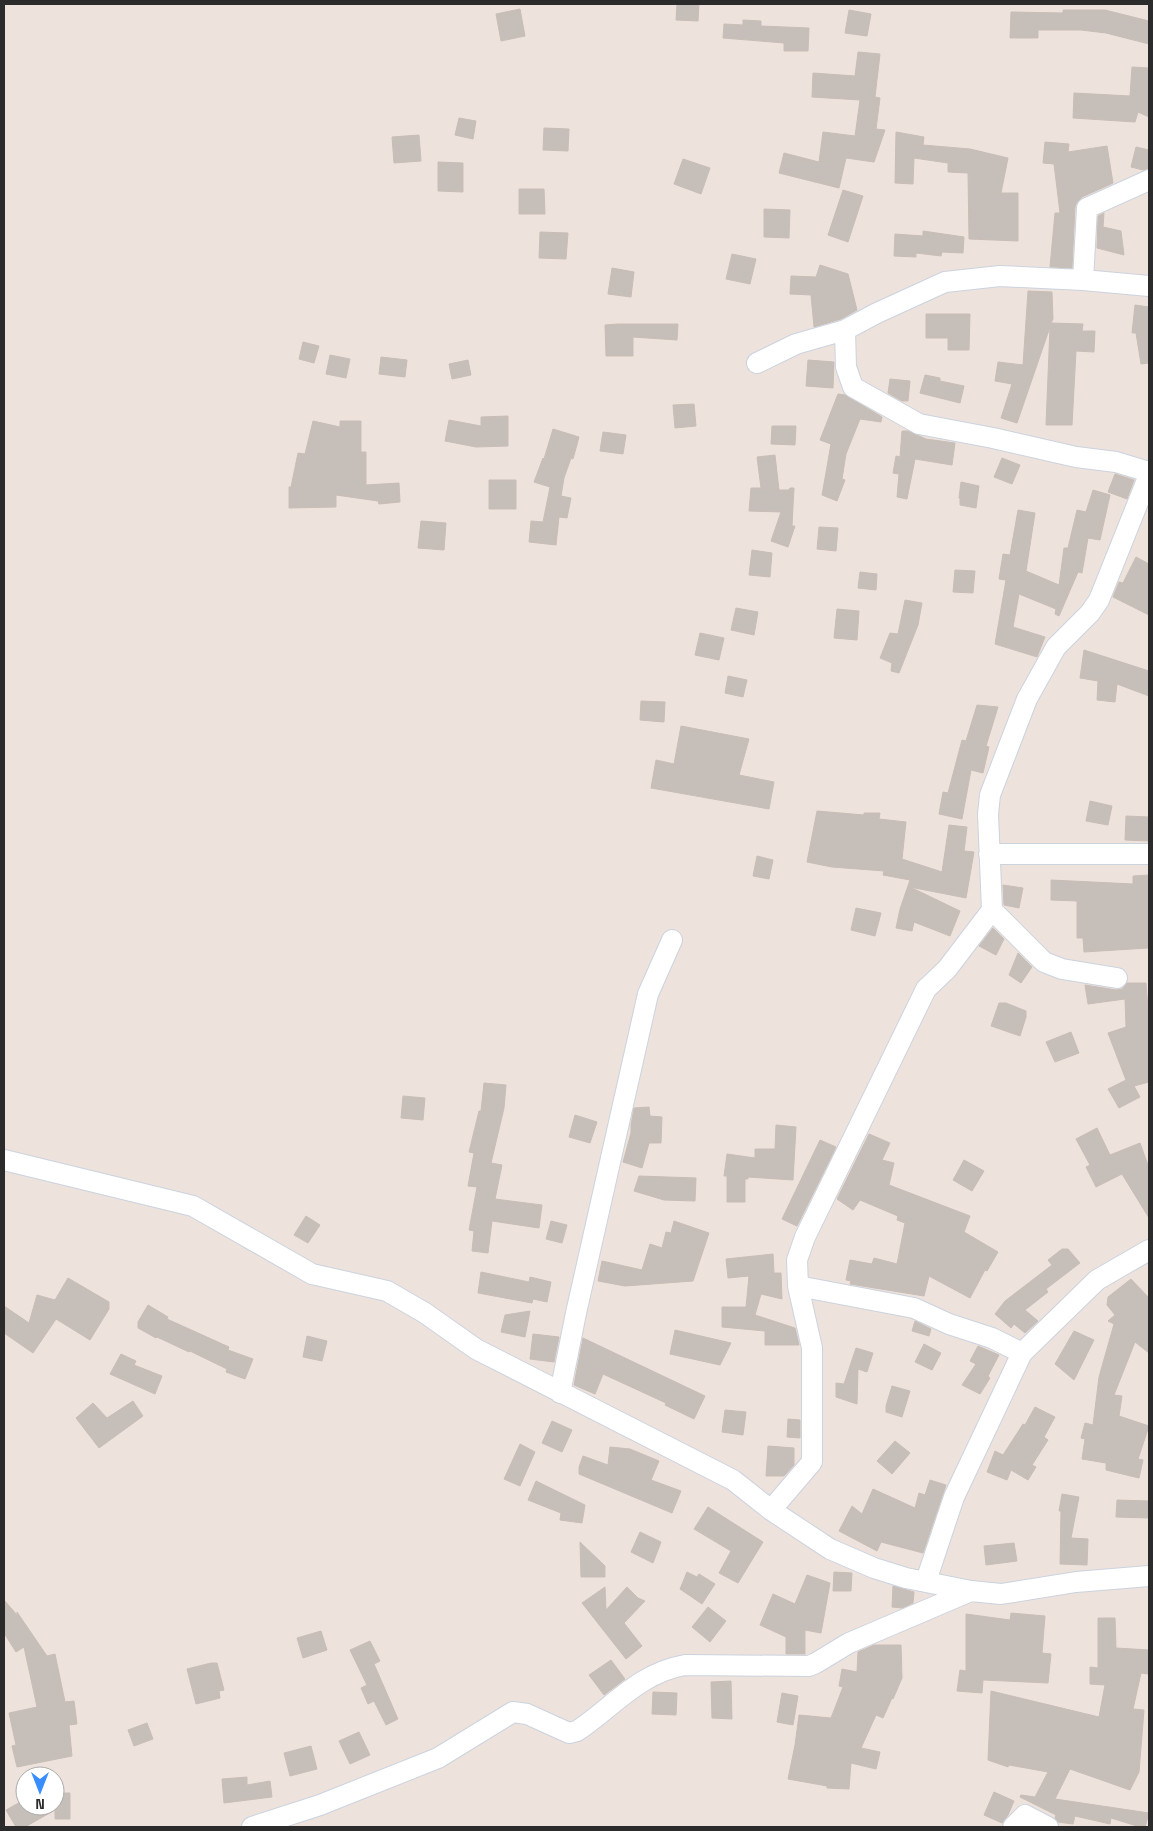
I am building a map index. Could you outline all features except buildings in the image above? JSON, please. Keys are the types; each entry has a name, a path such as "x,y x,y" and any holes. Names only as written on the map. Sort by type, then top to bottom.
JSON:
{"street":[{"path":"1083,280 1087,208 1149,180"},
{"path":"757,363 796,344 845,330 945,282 1000,276 1083,280 1149,286"},
{"path":"772,1510 812,1462 812,1348 798,1286 797,1260 805,1238 926,989 947,969 992,910 988,814 990,795 1027,699 1056,647 1090,613 1099,600 1149,473 1116,462 1076,457 993,438 919,424 853,387 846,367 845,330"},
{"path":"989,854 1149,854"},
{"path":"992,910 1044,962 1062,969 1117,978"},
{"path":"560,1393 576,1313 648,994 672,940"},
{"path":"4,1160 193,1206 312,1274 387,1291 425,1313 476,1349 733,1480 772,1510 830,1549 874,1568 906,1578 971,1591 1001,1594 1076,1582 1149,1576"},
{"path":"926,1581 954,1497 1022,1354 1097,1280 1149,1250"},
{"path":"798,1286 914,1308 949,1324 992,1338 1022,1354"},
{"path":"252,1827 327,1802 438,1758 513,1712 527,1714 569,1733 577,1731 629,1689 670,1668 685,1665 809,1666 849,1643 971,1591"},
{"path":"1014,1827 1025,1815 1048,1827"}]}
